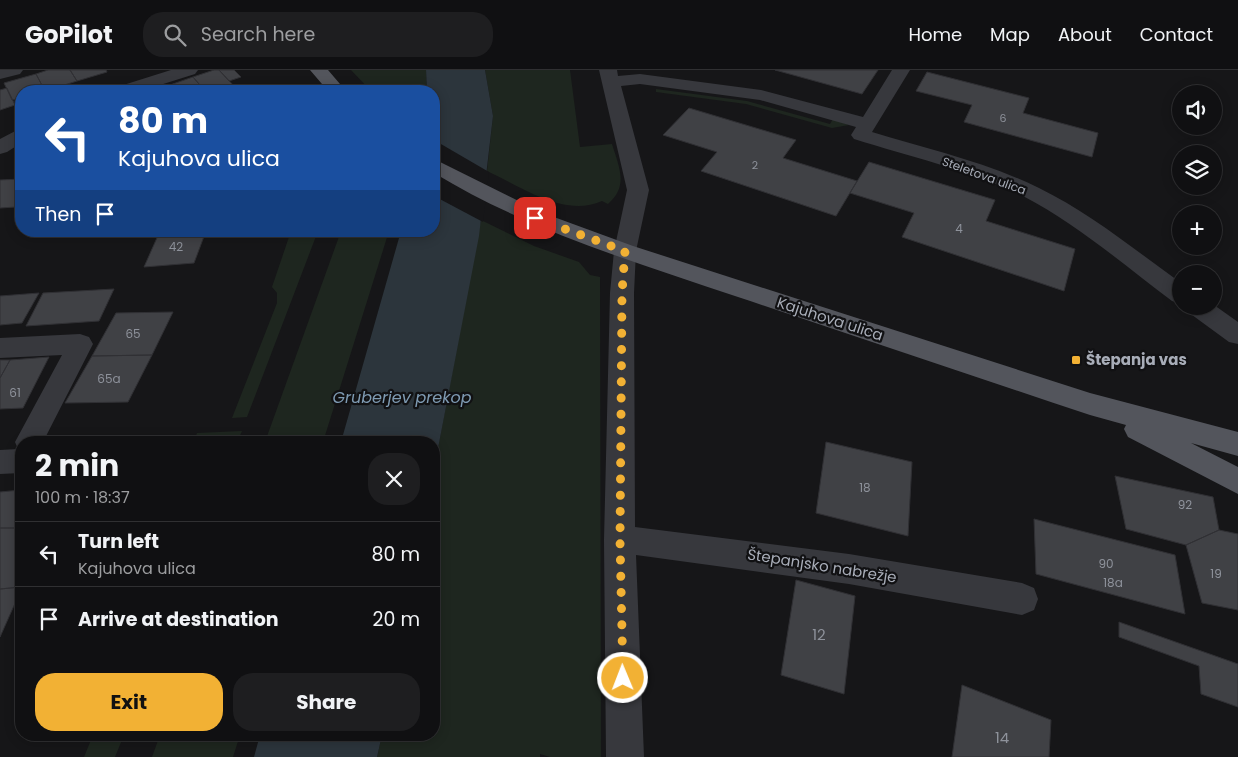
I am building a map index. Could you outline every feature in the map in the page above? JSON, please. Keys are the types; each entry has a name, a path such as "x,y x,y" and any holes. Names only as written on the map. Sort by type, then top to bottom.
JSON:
{"main road":[{"path":"319,70 332,85"},
{"name":"Kajuhova ulica","path":"440,169 478,191 535,218 625,251 1090,404 1238,444"},
{"path":"1090,404 1238,481"}],"street":[{"path":"0,74 14,70"},
{"path":"143,85 189,70"},
{"path":"702,87 708,70"},
{"path":"625,757 620,540 622,293 625,251 638,190 609,76 761,95 868,124 901,70"},
{"name":"Steletova ulica","path":"868,124 861,135 993,176 1058,207 1172,289"},
{"path":"0,148 15,138"},
{"path":"0,156 15,155"},
{"path":"1210,315 1238,335"},
{"path":"0,348 80,344 30,436"},
{"name":"Štepanjsko nabrežje","path":"620,540 657,542 849,569 1022,599"}],"shaded area":[{"path":"351,70 426,70 427,85 365,85"},
{"path":"485,70 570,70 580,147 612,144 619,168 620,183 618,190 608,204 602,201 588,205 573,206 558,203 529,192 487,171 493,116"},
{"path":"656,89 747,101 830,124 833,119 849,125 832,128 746,104 656,92"},
{"path":"481,220 534,246 579,262 590,275 600,277 601,757 550,757 540,754 540,757 377,757 381,741 440,741 440,437"},
{"path":"289,237 316,237 247,417 232,418 277,303 277,293 272,287"},
{"path":"339,237 387,237 325,436 267,436"},
{"path":"242,431 240,436 196,436 197,433"},
{"path":"91,741 122,741 115,757 84,757"},
{"path":"158,741 238,741 233,757 152,757"}],"water":[{"name":"Gruberjev prekop","path":"426,70 485,70 493,116 479,236 440,438 440,436 343,436 399,237 440,237 440,85 427,85"},
{"path":"258,741 381,741 377,757 254,757"}],"pier":[{"path":"440,143 489,172 483,222 440,199"}],"building":[{"path":"48,70 70,70 77,81 64,85 42,85 36,74"},
{"path":"70,70 106,70 107,72 77,81"},
{"path":"219,70 233,85 200,85 193,77"},
{"path":"219,70 234,70 241,77 229,81"},
{"path":"775,70 878,70 862,94"},
{"path":"927,72 1029,98 1023,113 1098,133 1092,157 964,122 972,105 916,91"},
{"path":"36,74 42,85 15,85 15,99 12,100 4,83"},
{"path":"193,77 200,85 170,85"},
{"path":"7,88 15,105 0,110 0,90"},
{"path":"689,108 796,140 783,158 857,181 836,216 701,171 717,152 663,135"},
{"path":"869,162 995,200 986,221 1075,249 1064,291 902,237 914,213 850,193"},
{"path":"15,179 15,207 0,208 0,180"},
{"path":"157,237 204,237 194,263 144,267"},
{"path":"114,289 99,321 26,326 43,293"},
{"path":"39,293 22,323 0,325 0,296"},
{"path":"173,312 152,355 92,356 116,313"},
{"path":"152,355 128,402 65,403 92,356"},
{"path":"49,357 23,408 0,409 0,378 10,360"},
{"path":"0,360 10,360 0,378"},
{"path":"826,442 912,462 908,536 816,513"},
{"path":"1115,476 1213,497 1219,530 1186,545 1126,529"},
{"path":"15,491 15,528 0,528 0,492"},
{"path":"1034,519 1175,555 1185,614 1036,574"},
{"path":"0,528 15,528 15,588 0,589"},
{"path":"1219,530 1238,534 1238,610 1202,603 1186,545"},
{"path":"796,580 855,596 844,694 781,675"},
{"path":"15,588 15,603 0,637 0,589"},
{"path":"1119,622 1238,664 1238,707 1201,694 1199,666 1119,637"},
{"path":"962,685 1051,720 1049,757 952,757"}],"place":[{"name":"Štepanja vas","path":"1076,360"}],"route":[{"path":"535,218 625,251 622,293 620,540 623,678"}]}
